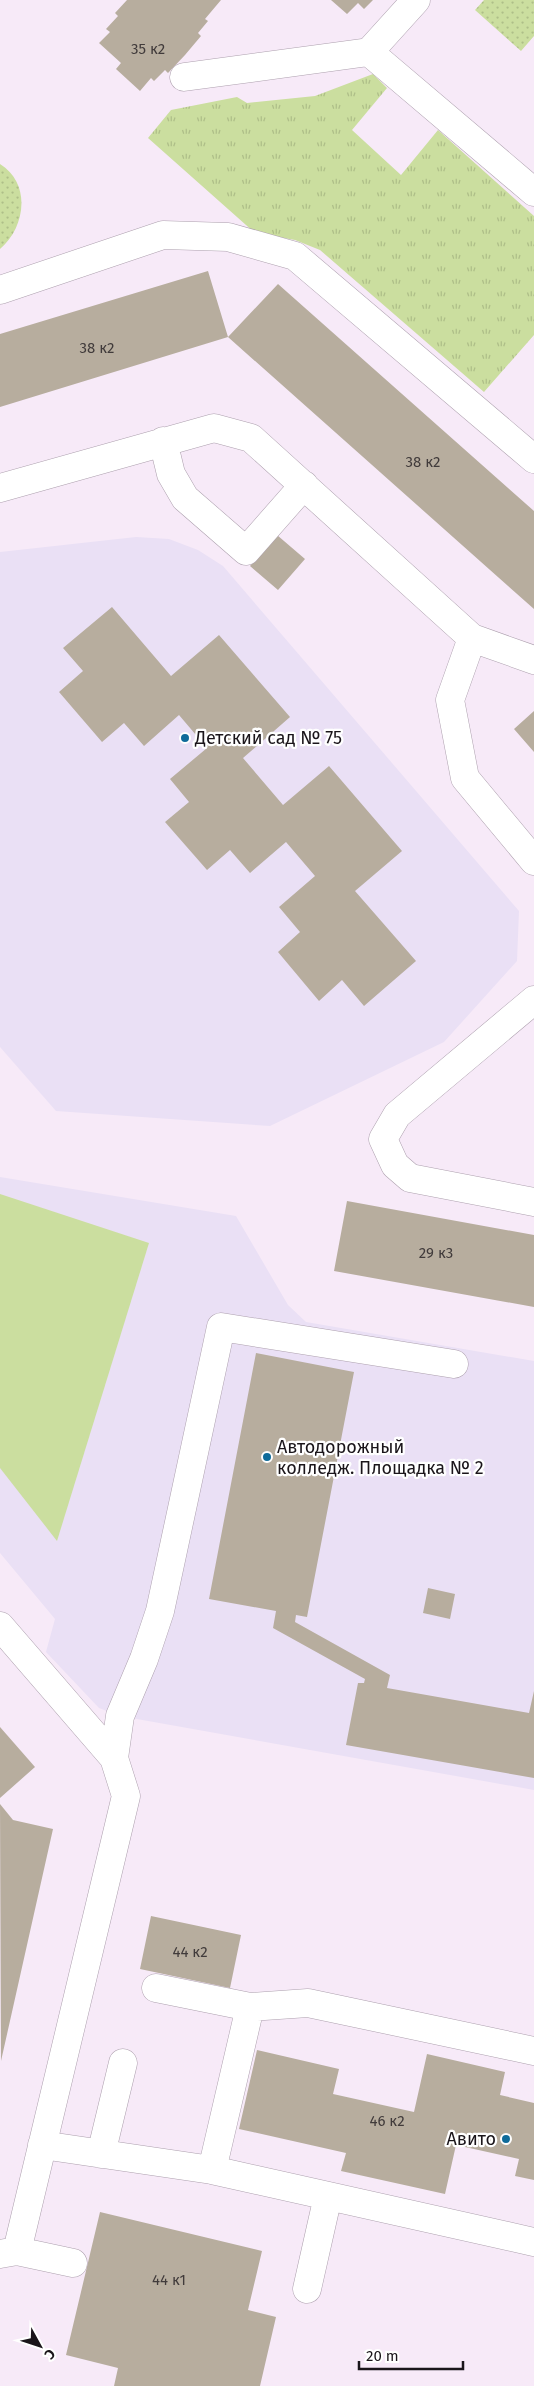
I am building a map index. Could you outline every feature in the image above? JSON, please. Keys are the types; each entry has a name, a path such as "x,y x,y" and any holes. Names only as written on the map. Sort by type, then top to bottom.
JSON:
{"lane":[{"path":"184,77 369,52 416,0"},
{"path":"369,52 534,192"},
{"path":"0,290 162,235 228,237 295,256 534,459"},
{"path":"0,488 214,428 252,438 472,638 534,660"},
{"path":"163,441 171,474 185,498 246,551 304,485"},
{"path":"472,638 450,700 464,778 534,861"},
{"path":"534,1000 397,1115 383,1139 395,1164 410,1178 534,1202"},
{"path":"114,1758 120,1716 144,1660 160,1611 221,1327 454,1364"},
{"path":"0,1626 114,1758 126,1796 42,2145 9,2253 74,2263"},
{"path":"156,1988 250,2007 308,2003 534,2050"},
{"path":"212,2170 250,2007"},
{"path":"101,2154 123,2063"},
{"path":"42,2145 212,2170 534,2242"},
{"path":"308,2289 328,2196"}],"shaded area":[{"name":"Детский сад № 75","path":"136,537 169,539 198,550 223,566 519,911 517,961 444,1042 270,1126 56,1111 0,1047 0,552"},
{"name":"Автодорожный колледж. Площадка № 2","path":"0,1177 236,1216 288,1305 306,1322 534,1361 534,1790 120,1716 99,1708 46,1652 55,1619 0,1553"}],"green space":[{"path":"484,0 534,0 534,36 521,51 475,10"},
{"path":"373,74 387,88 352,130 401,175 438,130 534,216 534,335 484,392 320,250 295,240 255,233 148,138 171,110 237,97 247,103 315,96"},
{"path":"0,164 17,183 21,194 21,206 15,230 0,249"},
{"path":"0,1194 149,1243 57,1541 0,1468"}],"building":[{"path":"127,0 221,0 205,19 208,21 198,33 201,36 185,55 168,73 165,70 154,81 151,78 140,91 116,69 121,63 99,43 110,32 106,29 118,16 115,13"},
{"path":"331,0 373,0 364,9 358,3 347,14"},
{"path":"208,271 228,337 0,407 0,334"},
{"path":"278,284 534,511 534,609 228,337"},
{"path":"277,535 305,559 278,590 250,566"},
{"path":"112,607 171,676 219,635 290,717 243,758 283,805 329,766 402,851 355,891 416,961 364,1006 342,980 319,1001 278,952 300,932 279,907 315,876 286,842 250,873 230,850 207,870 165,822 189,802 170,779 207,748 179,715 144,746 124,723 102,742 59,692 83,671 63,648"},
{"path":"534,711 534,752 514,729"},
{"path":"347,1201 534,1235 534,1307 334,1271"},
{"path":"256,1353 354,1372 307,1617 296,1615 295,1622 390,1675 387,1688 529,1713 534,1691 534,1778 346,1745 358,1683 364,1683 365,1679 273,1628 276,1611 209,1599"},
{"path":"428,1588 455,1594 450,1619 423,1613"},
{"path":"0,1727 35,1767 0,1798"},
{"path":"0,1804 13,1820 53,1829 1,2061"},
{"path":"151,1916 241,1935 230,1988 140,1969"},
{"path":"257,2050 339,2069 333,2094 414,2112 427,2054 505,2072 500,2095 534,2103 534,2180 515,2176 519,2159 456,2145 445,2194 341,2171 346,2153 239,2129"},
{"path":"100,2212 262,2251 248,2310 276,2317 260,2386 114,2386 118,2368 66,2355"}],"place":[{"name":"Детский сад № 75","path":"185,738"},
{"name":"Автодорожный колледж. Площадка № 2","path":"267,1457"},
{"name":"Авито","path":"506,2139"}]}
